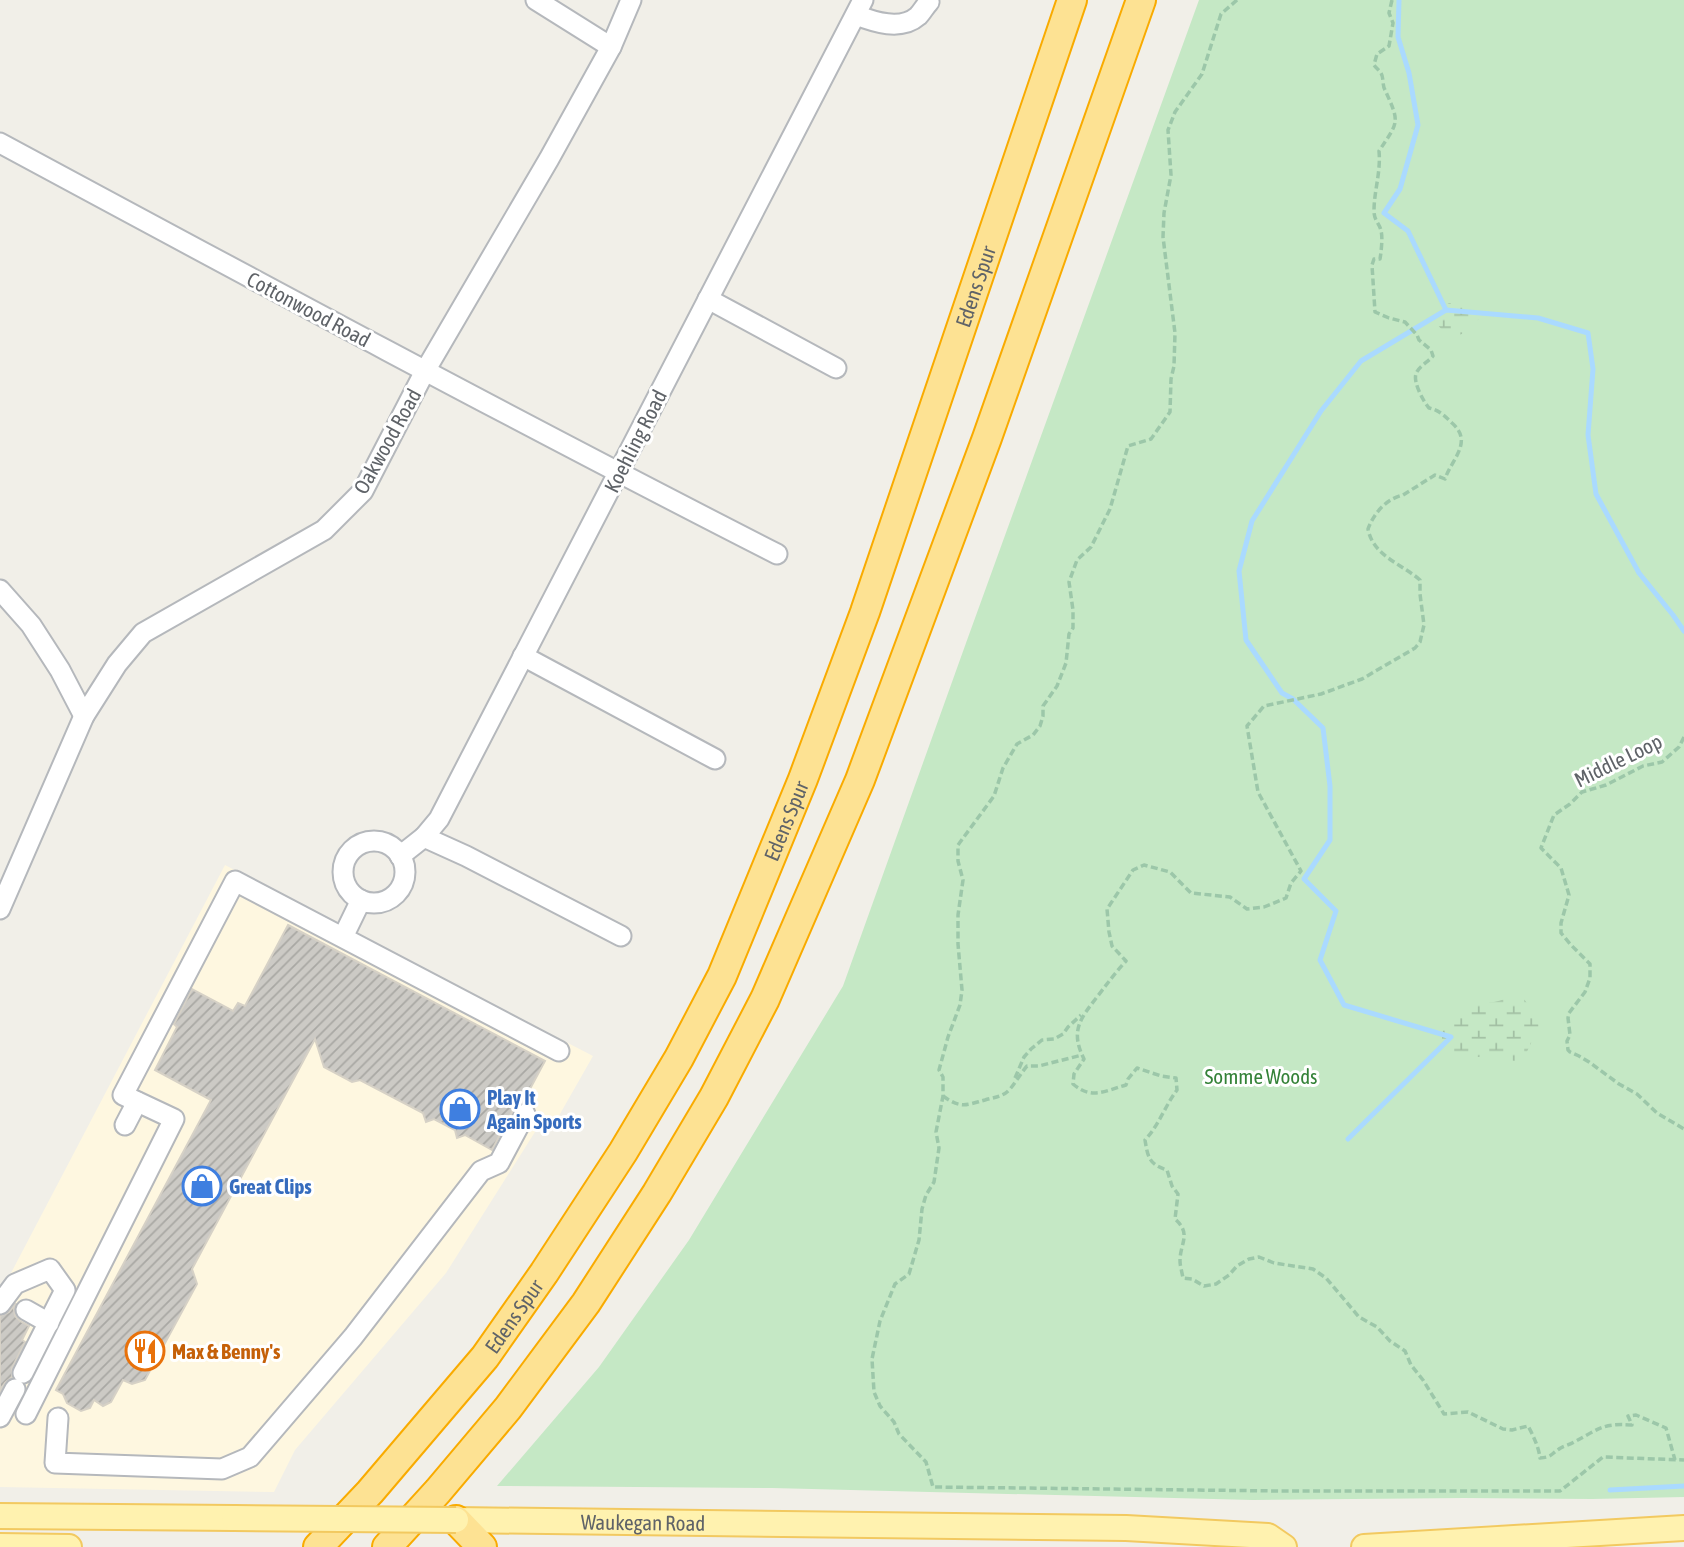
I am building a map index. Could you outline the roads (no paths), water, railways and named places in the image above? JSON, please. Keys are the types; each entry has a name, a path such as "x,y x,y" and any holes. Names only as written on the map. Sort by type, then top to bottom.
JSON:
{"highway":[{"name":"Edens Spur","path":"318,1547 370,1492 485,1357 623,1152 679,1058 722,976 803,779 865,612 1072,0"},
{"path":"387,1547 508,1408 586,1303 664,1181 765,999 860,780 987,438 1140,0"},
{"path":"456,1520 482,1547"}],"main road":[{"name":"Waukegan Road","path":"0,1516 1126,1528 1268,1536 1284,1547"},
{"path":"1364,1547 1684,1528"},
{"path":"0,1546 69,1547"}],"street":[{"path":"536,0 611,47"},
{"name":"Oakwood Road","path":"0,909 84,716 117,664 143,633 324,530 363,491 425,371 611,47 631,0"},
{"name":"Koehling Road","path":"400,856 424,837 439,819 860,7 875,23 901,24 916,18 928,0"},
{"name":"Cottonwood Road","path":"0,143 425,371 777,554"},
{"path":"708,299 836,368"},
{"path":"0,590 31,625 60,670 84,716"},
{"path":"523,656 715,760"},
{"path":"424,837 621,936"},
{"path":"363,843 384,843 394,848 400,856 405,876 402,886 386,900 376,903 361,900 346,886 343,876 347,856 363,843"},
{"path":"26,1414 174,1119 122,1095 235,881 559,1051"},
{"path":"343,937 361,900"},
{"path":"125,1125 137,1101"},
{"path":"58,1418 55,1463 222,1469 250,1457 353,1337 481,1171 499,1163 525,1114"},
{"path":"0,1417 49,1323 65,1290 50,1269 15,1284 10,1303 49,1323"}],"waterway":[{"path":"1399,0 1398,37 1409,73 1418,125 1400,189 1384,213 1408,231 1446,310"},
{"path":"1348,1139 1451,1037 1344,1005 1320,960 1336,911 1304,879 1330,840 1330,786 1323,728 1293,699 1282,693 1246,640 1239,571 1252,521 1321,411 1361,361 1446,310 1538,318 1588,333 1593,369 1588,435 1596,494 1639,573 1684,631"},
{"path":"1610,1490 1684,1486"}],"place":[{"name":"Play It Again Sports","path":"460,1109"},
{"name":"Great Clips","path":"202,1186"},
{"name":"Max & Benny's","path":"145,1351"}],"park label":[{"name":"Somme Woods","path":"1261,1076"}]}
